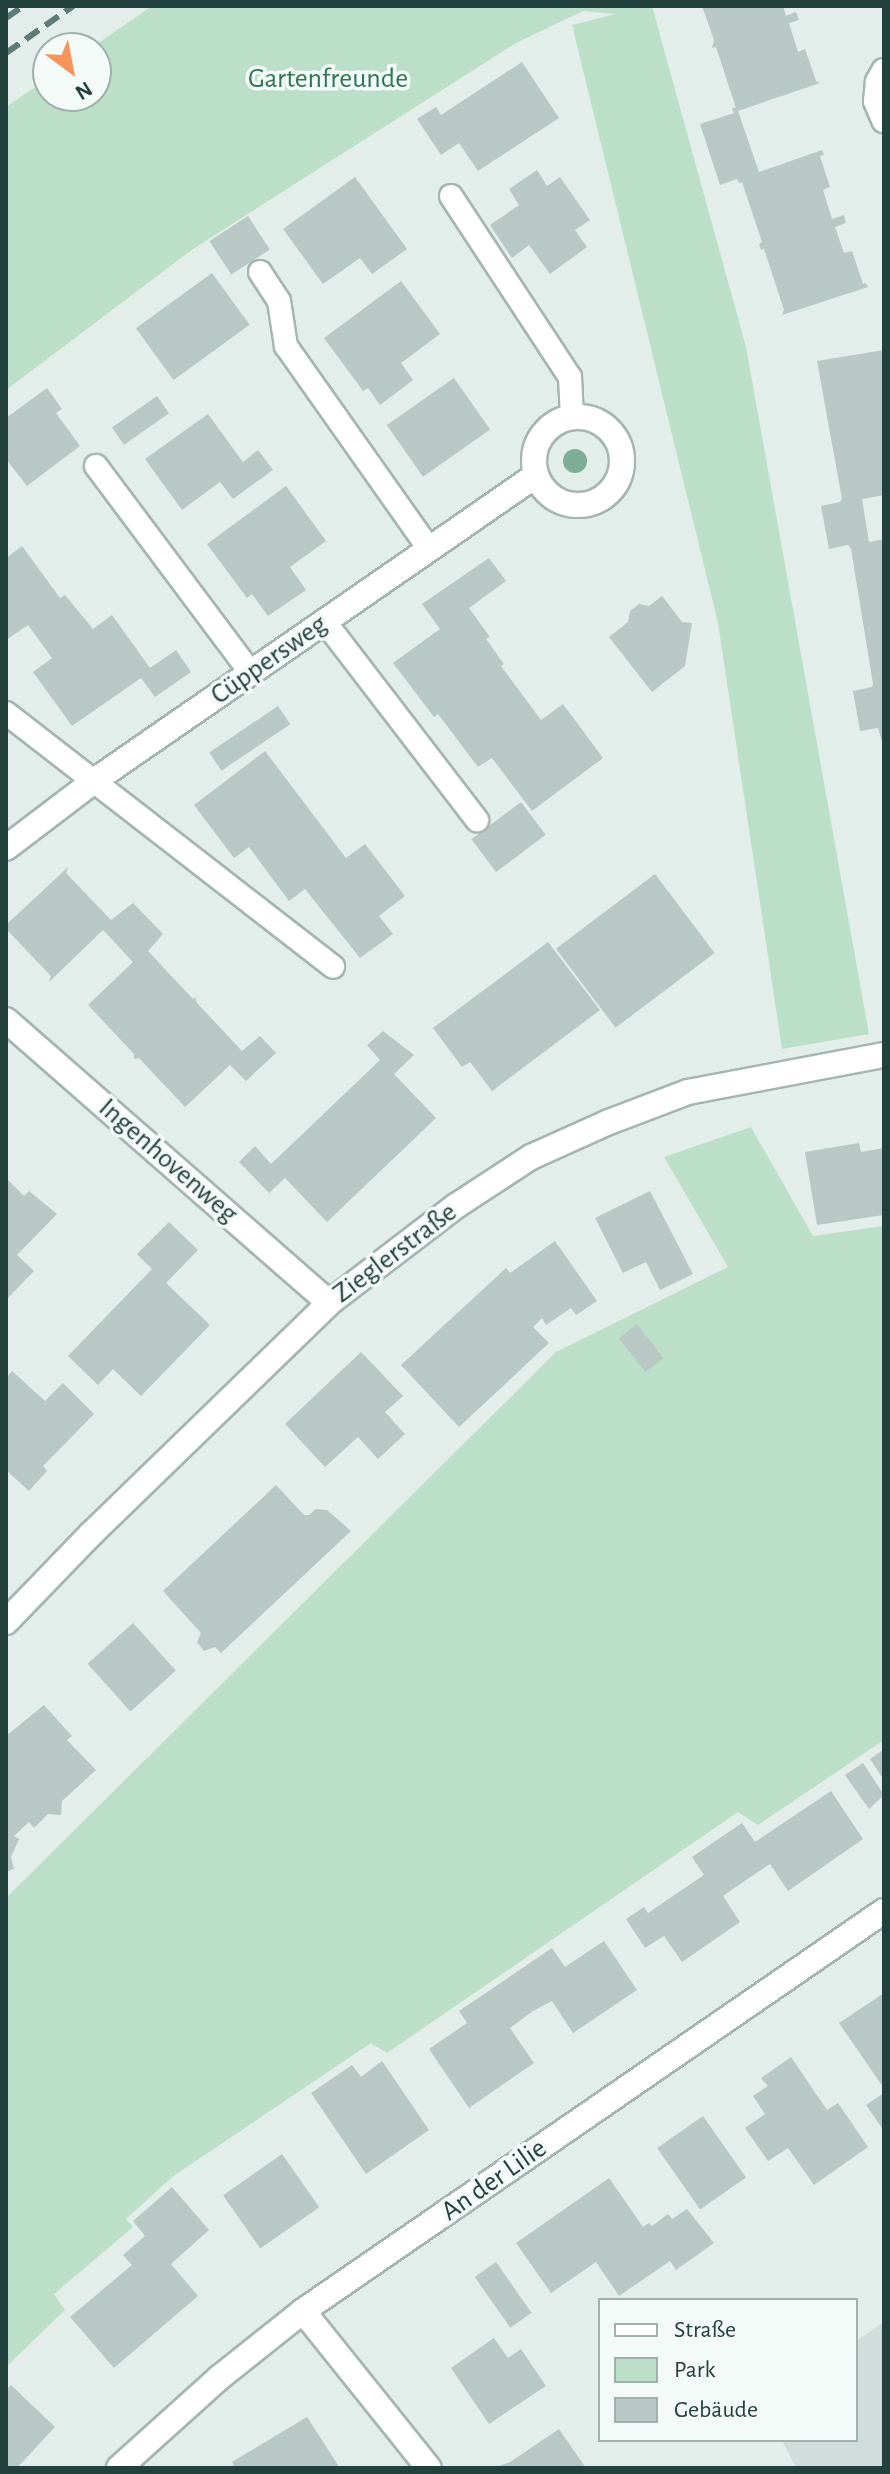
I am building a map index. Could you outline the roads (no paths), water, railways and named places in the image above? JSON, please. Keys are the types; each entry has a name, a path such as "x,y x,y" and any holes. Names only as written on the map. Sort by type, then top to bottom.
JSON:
{"street":[{"path":"884,71 878,82 876,101 884,120"},
{"path":"572,417 591,418 609,429 620,444 623,463 613,490 589,506 569,506 554,500 535,476 533,456 542,434 555,422 572,417"},
{"name":"Cüppersweg","path":"6,848 94,781 535,476"},
{"name":"Ingenhovenweg","path":"6,1020 329,1303"},
{"name":"Zieglerstraße","path":"6,1622 91,1534 329,1303 456,1206 531,1157 688,1092 884,1055"},
{"name":"An der Lilie","path":"119,2468 219,2378 303,2311 884,1911"},
{"path":"303,2311 429,2468"}],"lane":[{"path":"451,196 570,377 572,417"},
{"path":"260,272 279,301 286,346 429,549"},
{"path":"96,466 251,673"},
{"path":"325,622 477,820"},
{"path":"6,713 333,967"}],"railway":[{"path":"6,18 23,6"},
{"path":"6,53 73,6"}],"park label":[{"name":"Gartenfreunde","path":"328,79"}]}
